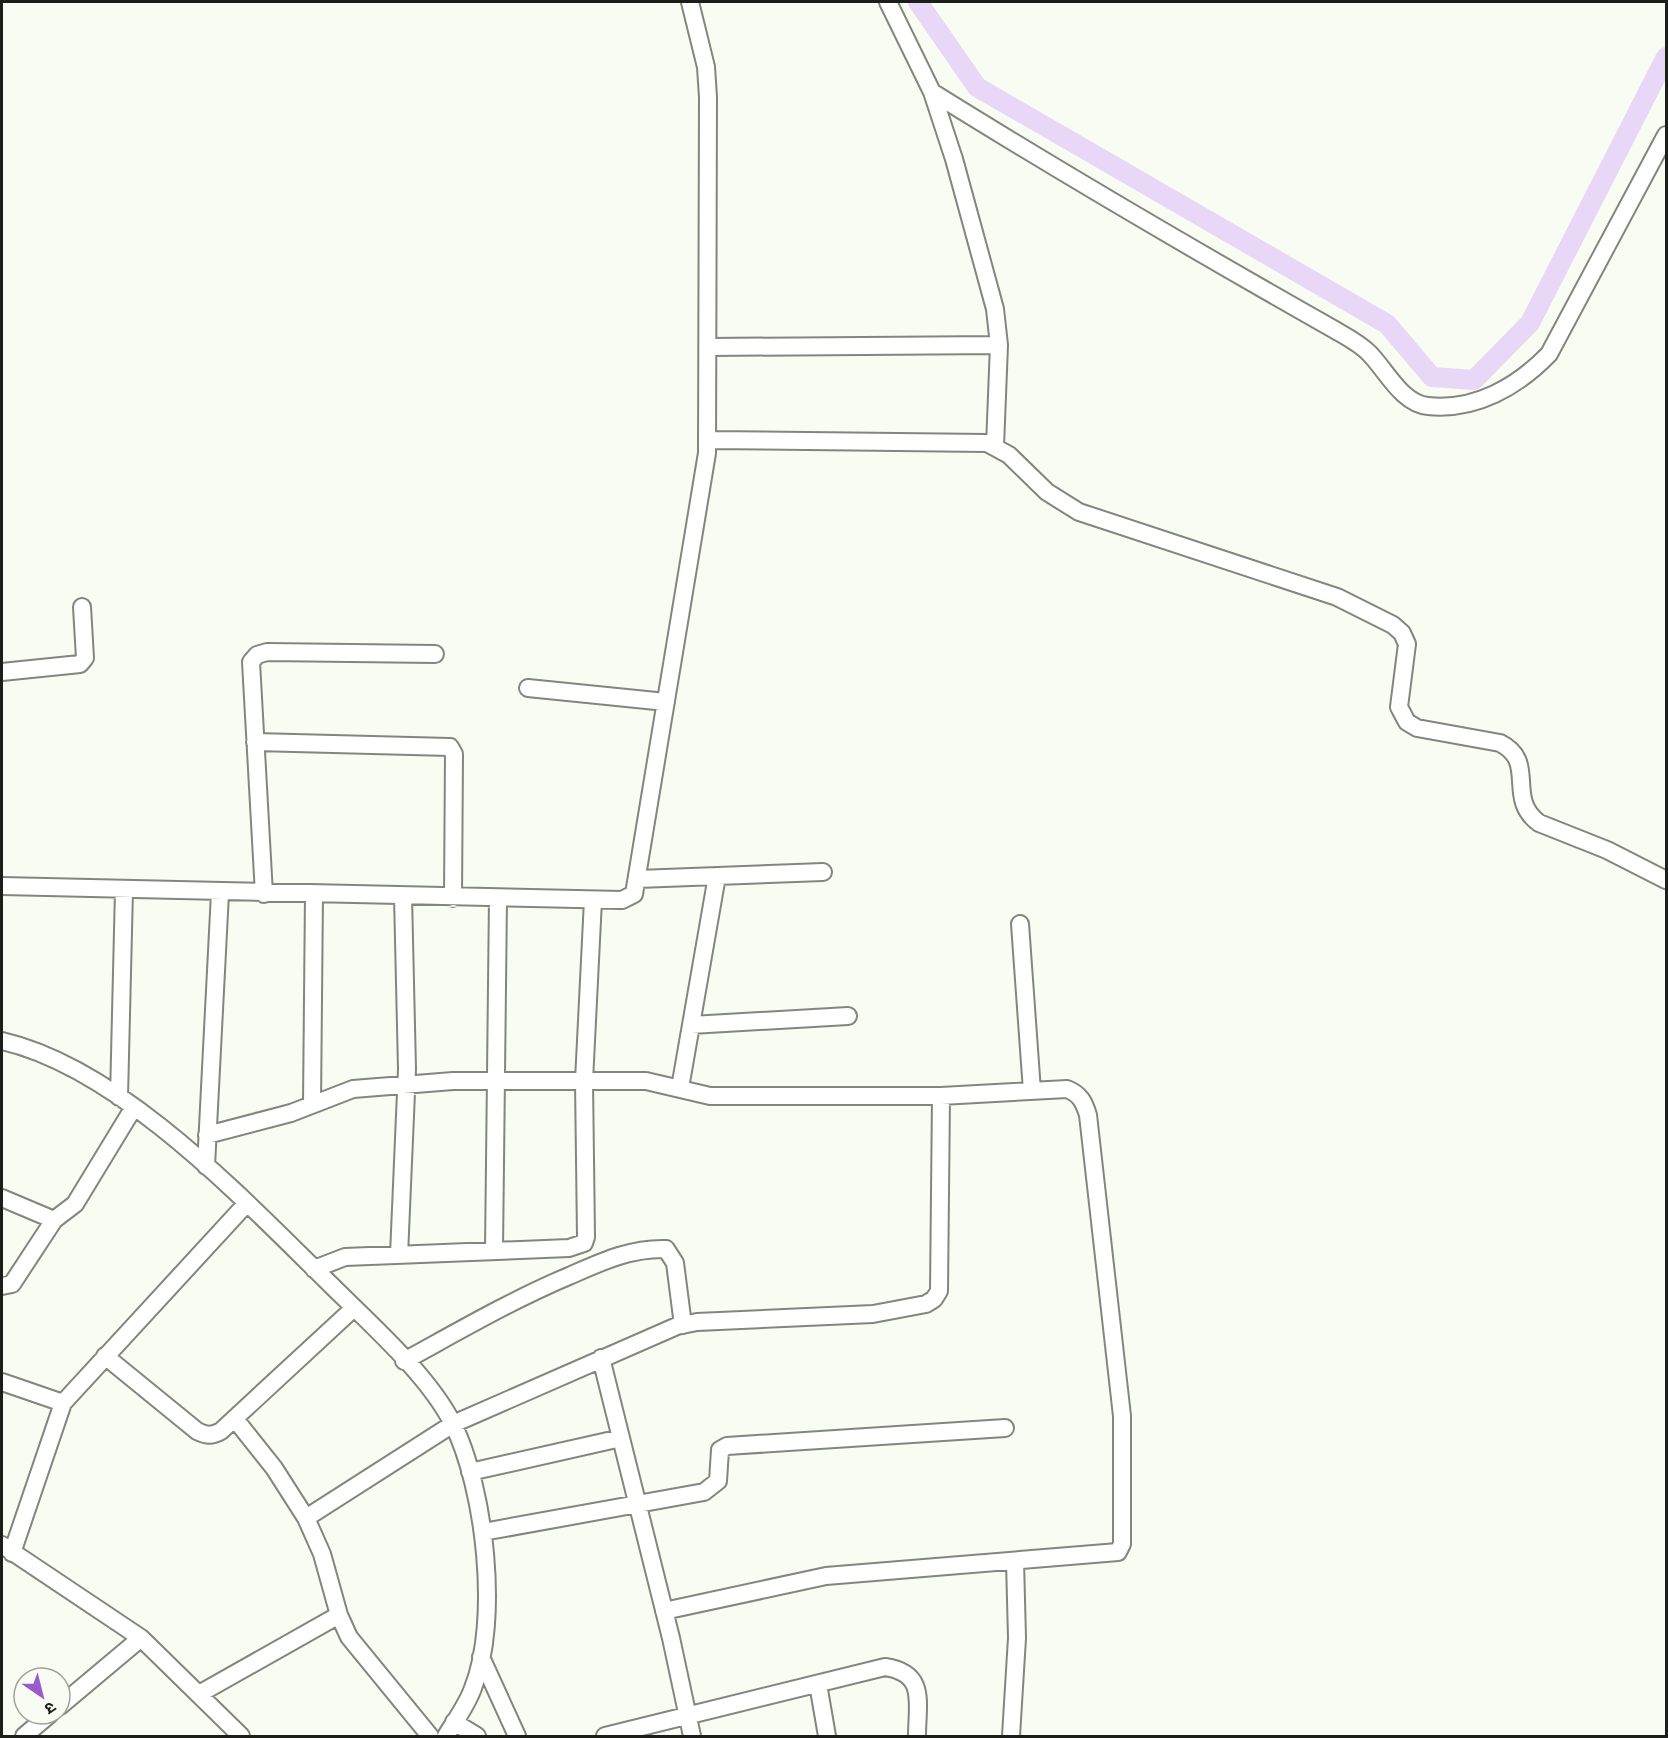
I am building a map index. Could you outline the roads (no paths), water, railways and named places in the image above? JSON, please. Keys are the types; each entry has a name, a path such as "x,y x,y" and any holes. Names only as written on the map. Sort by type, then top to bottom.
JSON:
{"street":[{"path":"2,886 220,893 593,900 629,898 636,890 708,440 708,97 706,67 690,2"},
{"path":"888,2 932,92 954,159 993,298 999,345 995,446"},
{"path":"932,92 1075,181 1360,344 1403,393 1427,406 1476,403 1523,379 1549,354 1567,326 1666,135"},
{"path":"709,347 999,345"},
{"path":"708,440 987,443 1009,455 1058,501 1079,512 1337,597 1393,625 1407,644 1398,696 1399,706 1407,722 1417,728 1500,743 1510,748 1521,763 1521,800 1531,817 1607,850 1666,880"},
{"path":"2,672 77,666 84,662 82,607"},
{"path":"264,894 249,669 257,655 267,652 435,654"},
{"path":"528,688 666,702"},
{"path":"255,742 450,747 454,754 453,898"},
{"path":"638,879 823,872"},
{"path":"680,1088 717,876"},
{"path":"118,1097 124,890"},
{"path":"206,1166 220,893"},
{"path":"312,1104 314,894"},
{"path":"399,1255 406,1084 403,896"},
{"path":"494,1251 494,1081 498,898"},
{"path":"584,1243 586,1237 584,1081 593,900"},
{"path":"1020,924 1032,1091"},
{"path":"691,1025 848,1017"},
{"path":"2,1041 16,1044 74,1069 134,1107 206,1166 354,1308 436,1397 453,1425 470,1472 483,1532 486,1637 473,1688 450,1729 477,1737"},
{"path":"207,1135 291,1113 353,1089 406,1084 494,1081 646,1081 710,1096 941,1096 1067,1089 1076,1092 1083,1100 1088,1114 1121,1405 1122,1544 1118,1552 826,1576 664,1611"},
{"path":"306,1518 453,1425 601,1358 683,1324 873,1314 926,1304 934,1299 939,1291 941,1096"},
{"path":"2,1286 12,1284 54,1220 75,1204 134,1107"},
{"path":"2,1198 54,1220"},
{"path":"241,1737 141,1638 7,1549 63,1403 247,1203"},
{"path":"314,1269 345,1257 569,1248 584,1243"},
{"path":"584,1243 606,1259"},
{"path":"405,1361 522,1296 606,1259 646,1248 666,1249 675,1263 683,1324"},
{"path":"105,1356 206,1436 221,1431 354,1308"},
{"path":"601,1358 664,1611 692,1737"},
{"path":"2,1382 63,1403"},
{"path":"234,1419 274,1468 306,1518 322,1554 339,1615 349,1637 430,1737"},
{"path":"483,1532 638,1506 709,1489 718,1480 720,1450 727,1446 1005,1428"},
{"path":"470,1472 621,1438"},
{"path":"1011,1737 1017,1638 1015,1561"},
{"path":"199,1694 339,1615"},
{"path":"72,1696 141,1638"},
{"path":"481,1657 517,1737"},
{"path":"605,1737 885,1667 901,1669 912,1676 916,1686 917,1737"},
{"path":"818,1684 827,1737"},
{"path":"24,1737 36,1726"}],"waterway":[{"path":"918,2 977,87 1387,324 1432,377 1474,380 1530,323 1666,57"}]}
